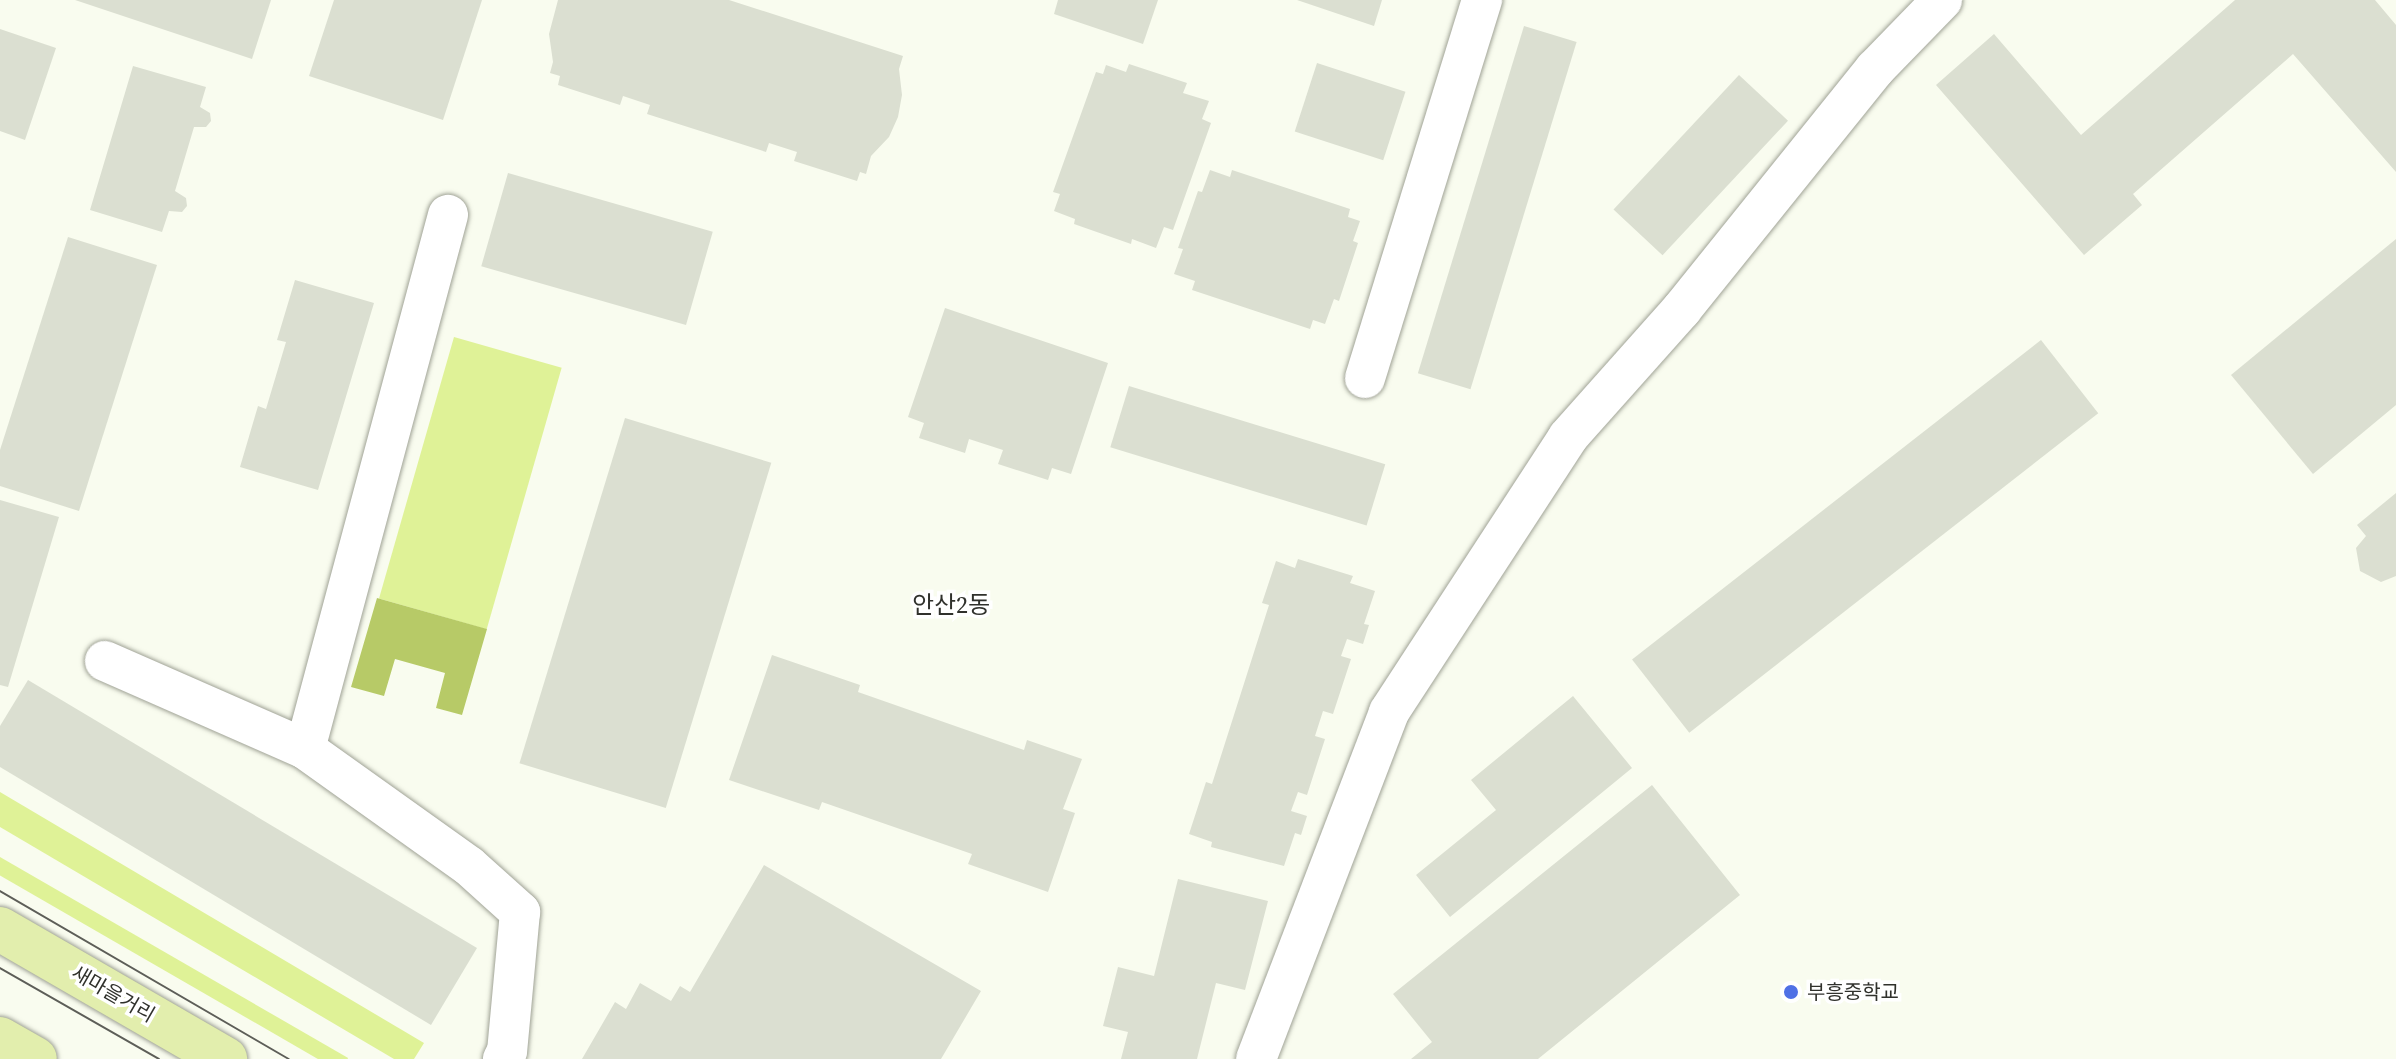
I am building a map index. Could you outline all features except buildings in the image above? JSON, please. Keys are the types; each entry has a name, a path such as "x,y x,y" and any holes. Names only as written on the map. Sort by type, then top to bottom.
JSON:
{"main road":[{"name":"새마을거리","path":"0,929 225,1059"},
{"path":"0,1039 35,1059"}],"street":[{"path":"1365,378 1482,0"},
{"path":"1256,1059 1384,726 1398,699 1568,437 1682,309 1875,69 1942,0"},
{"path":"305,749 448,215"},
{"path":"105,661 305,749 469,866 520,912 507,1051 503,1059"}],"green space":[{"path":"454,337 562,368 487,629 379,598"},
{"path":"377,598 487,629 462,715 436,708 445,673 395,659 384,696 351,687"},
{"path":"0,792 424,1043 414,1059 394,1059 0,827"},
{"path":"0,857 348,1058 318,1059 0,875"}],"tram line":[{"path":"0,891 289,1059"},
{"path":"0,968 159,1059"}],"place":[{"name":"부흥중학교","path":"1791,992"}],"district":[{"name":"안산2동","path":"951,605"}]}
